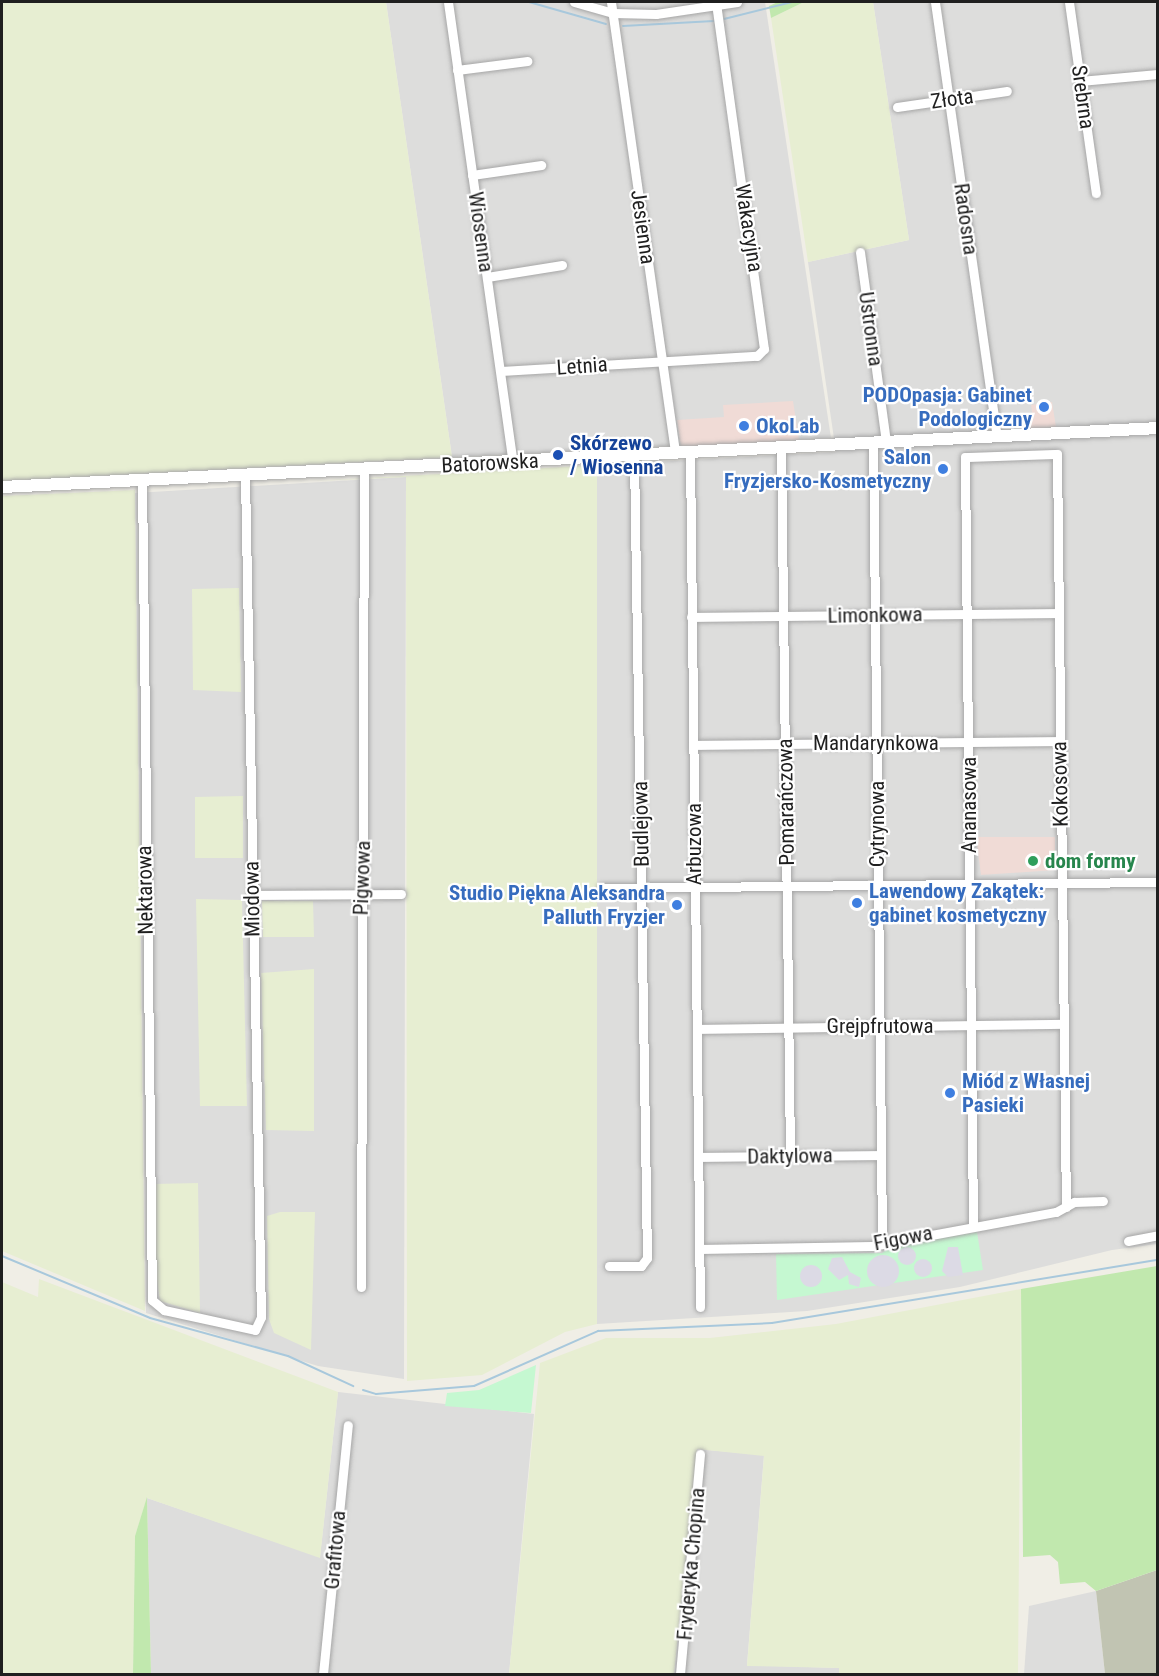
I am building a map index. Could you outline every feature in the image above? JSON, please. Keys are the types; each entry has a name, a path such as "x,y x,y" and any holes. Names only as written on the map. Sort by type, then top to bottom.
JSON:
{"street":[{"name":"Wiosenna","path":"448,2 513,462"},
{"path":"574,2 613,13 656,14 737,2"},
{"name":"Jesienna","path":"611,2 664,360 675,453"},
{"name":"Radosna","path":"935,2 997,437"},
{"name":"Srebrna","path":"1069,2 1096,193"},
{"name":"Wakacyjna","path":"664,360 756,356 764,349 716,5"},
{"path":"458,70 527,61"},
{"path":"1080,81 1158,74"},
{"name":"Złota","path":"897,107 1007,91"},
{"path":"472,175 541,165"},
{"name":"Ustronna","path":"860,252 879,443"},
{"path":"487,277 562,265"},
{"name":"Letnia","path":"501,371 664,360"},
{"name":"Batorowska","path":"2,487 1158,428"},
{"name":"Cytrynowa","path":"879,443 875,615 882,1240"},
{"name":"Pomarańczowa","path":"781,448 790,1157"},
{"name":"Arbuzowa","path":"690,453 700,1307"},
{"name":"Kokosowa","path":"965,457 1057,454 1066,1207"},
{"name":"Budlejowa","path":"609,1266 640,1266 647,1258 634,456"},
{"name":"Ananasowa","path":"965,457 974,1225"},
{"name":"Pigwowa","path":"361,1287 360,894 364,469"},
{"name":"Miodowa","path":"245,475 261,1323"},
{"name":"Nektarowa","path":"142,480 152,1300 164,1310 215,1324 255,1330 261,1323"},
{"name":"Limonkowa","path":"692,617 1058,613"},
{"name":"Mandarynkowa","path":"693,745 1059,741"},
{"path":"602,888 1158,882"},
{"path":"252,895 401,894"},
{"name":"Grejpfrutowa","path":"697,1029 1063,1024"},
{"name":"Daktylowa","path":"698,1157 881,1155"},
{"name":"Figowa","path":"699,1249 872,1246 882,1240 1103,1201"},
{"path":"1128,1241 1158,1234"},
{"name":"Grafitowa","path":"323,1674 348,1425"},
{"name":"Fryderyka Chopina","path":"680,1674 700,1454"}],"shaded area":[{"path":"2,2 386,2 452,457 2,481"},
{"path":"386,2 765,2 831,438 452,457"},
{"path":"804,2 873,2 909,240 808,262 771,18"},
{"path":"873,2 1157,2 1157,1244 1112,1250 960,1287 807,1311 597,1324 597,465 836,452 808,262 909,240"},
{"path":"793,401 799,440 681,447 677,420 724,417 723,405"},
{"path":"1052,402 1056,427 1025,429 1027,419 1033,418 1031,405"},
{"path":"597,465 597,1324 565,1332 482,1375 407,1381 406,477 314,481"},
{"path":"406,477 404,1379 318,1366 146,1313 135,493"},
{"path":"135,490 145,1311 2,1251 2,496"},
{"path":"239,588 241,692 193,690 192,589"},
{"path":"243,796 243,858 195,858 195,797"},
{"path":"976,837 1055,837 1055,870 981,875"},
{"path":"196,899 242,900 247,1106 200,1106"},
{"path":"262,901 313,901 314,937 263,937"},
{"path":"314,969 314,1131 266,1130 261,973"},
{"path":"198,1183 200,1313 160,1301 155,1267 155,1184"},
{"path":"280,1212 315,1212 311,1350 274,1333 269,1319 267,1216"},
{"path":"903,1247 911,1247 916,1252 914,1263 903,1265 898,1260 898,1252"},
{"path":"948,1247 958,1247 963,1275 948,1277 942,1271"},
{"path":"883,1255 894,1260 899,1271 894,1282 883,1287 872,1282 867,1271 872,1260"},
{"path":"842,1257 850,1272 861,1278 859,1287 849,1284 848,1275 839,1280 828,1269 832,1258"},
{"path":"923,1259 929,1262 932,1268 929,1274 923,1277 917,1274 914,1268 917,1262"},
{"path":"811,1265 819,1268 822,1276 819,1284 811,1287 803,1284 800,1276 803,1268"},
{"path":"39,1279 338,1392 320,1558 147,1498 135,1536 133,1674 2,1674 2,1282 38,1297"},
{"path":"1021,1289 1018,1674 839,1674 839,1668 747,1666 764,1456 697,1449 674,1674 509,1674 540,1363 606,1338 710,1338 836,1324"},
{"path":"338,1392 534,1414 509,1674 151,1674 147,1498 320,1557"},
{"path":"696,1449 764,1455 747,1665 839,1668 839,1674 674,1674"},
{"path":"1157,1570 1157,1674 1105,1674 1096,1591"},
{"path":"1096,1591 1105,1674 1024,1674 1029,1606"}],"green space":[{"path":"778,2 804,2 771,18 769,6"},
{"path":"977,1232 983,1270 777,1300 776,1254 882,1253 893,1246"},
{"path":"1157,1266 1157,1570 1096,1591 1085,1582 1060,1584 1058,1562 1050,1555 1023,1557 1021,1289"},
{"path":"536,1365 531,1413 445,1406 447,1393 479,1390"},
{"path":"147,1497 151,1674 133,1674 135,1536"}],"waterway":[{"path":"529,2 606,24"},
{"path":"724,19 792,2"},
{"path":"623,26 714,21"},
{"path":"2,1256 150,1318 288,1356 353,1386"},
{"path":"363,1390 376,1394 474,1386 598,1331 772,1323 1158,1260"}],"place":[{"name":"PODOpasja: Gabinet Podologiczny","path":"1044,407"},
{"name":"OkoLab","path":"744,426"},
{"name":"Skórzewo / Wiosenna","path":"558,455"},
{"name":"Salon Fryzjersko-Kosmetyczny","path":"943,469"},
{"name":"dom formy","path":"1033,861"},
{"name":"Lawendowy Zakątek: gabinet kosmetyczny","path":"857,903"},
{"name":"Studio Piękna Aleksandra Palluth Fryzjer","path":"677,905"},
{"name":"Miód z Własnej Pasieki","path":"950,1093"}]}
